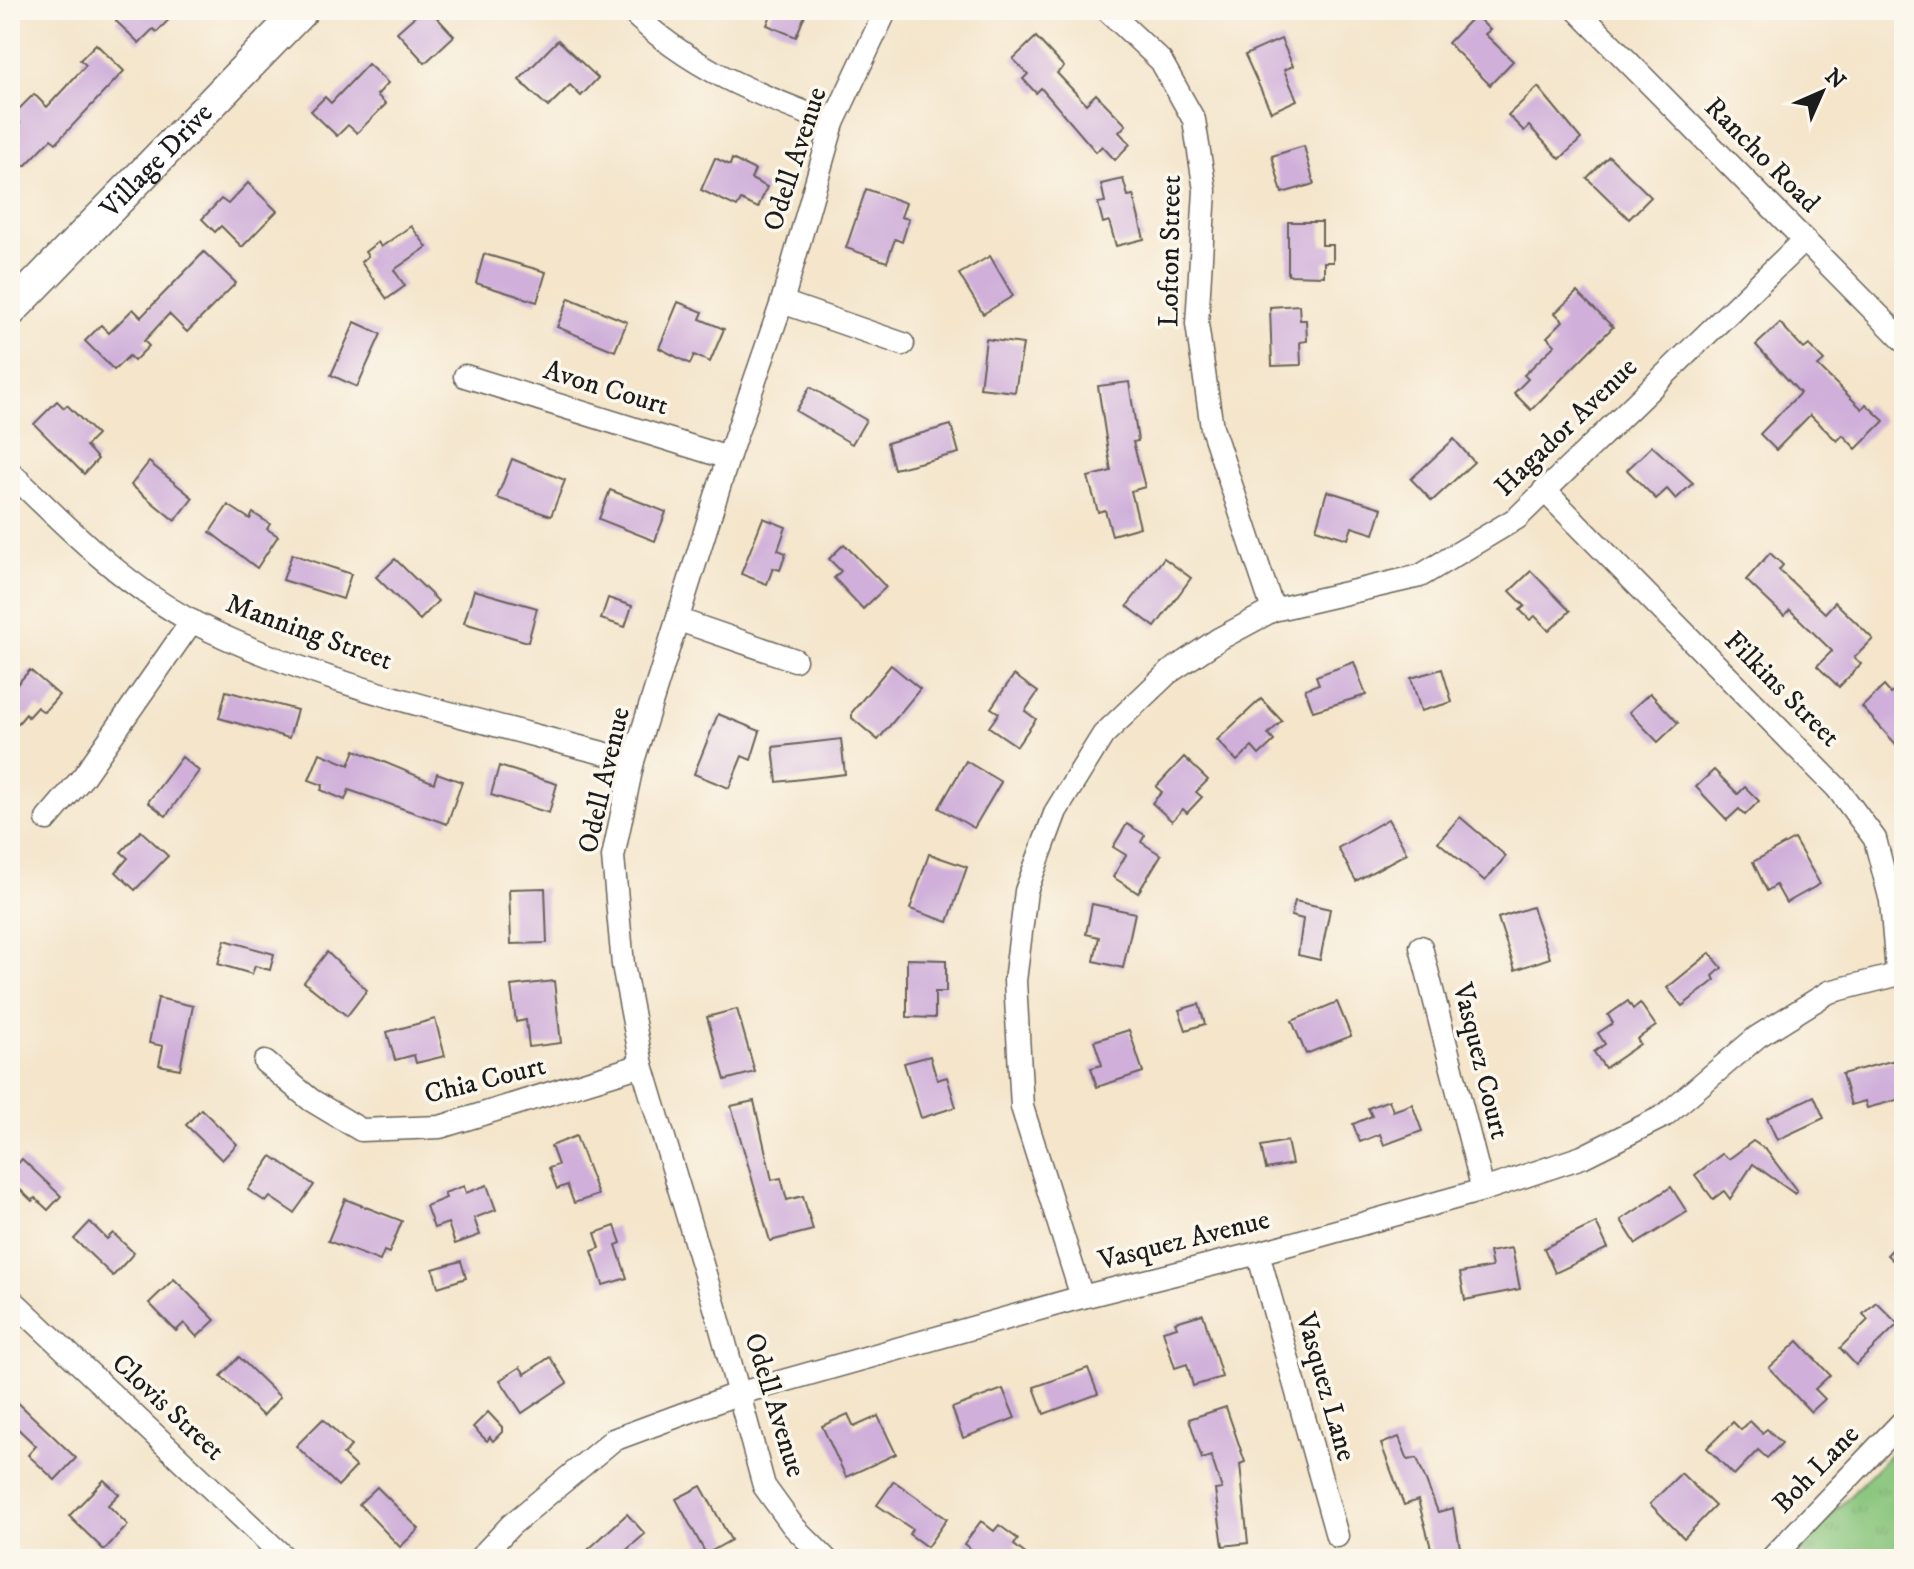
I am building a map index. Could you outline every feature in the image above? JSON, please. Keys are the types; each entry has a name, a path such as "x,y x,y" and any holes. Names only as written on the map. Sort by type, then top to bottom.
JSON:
{"main road":[{"name":"Village Drive","path":"10,311 302,10"}],"street":[{"path":"630,10 699,66 753,93 833,123"},
{"name":"Odell Avenue","path":"826,1559 793,1526 764,1486 717,1314 642,1065 623,965 613,857 633,761 728,458 782,302 833,123 886,10"},
{"name":"Lofton Street","path":"1107,10 1161,61 1194,120 1205,190 1197,324 1212,428 1273,610"},
{"name":"Rancho Road","path":"1577,10 1904,341"},
{"name":"Hagador Avenue","path":"1082,1297 1022,1107 1015,981 1026,891 1056,811 1103,735 1168,673 1219,639 1273,610 1420,576 1517,518 1804,240"},
{"path":"782,302 903,344"},
{"name":"Avon Court","path":"465,376 728,458"},
{"name":"Manning Street","path":"10,472 70,531 123,575 192,621 338,680 633,761"},
{"name":"Filkins Street","path":"1544,490 1837,788 1866,826 1875,839 1891,901 1901,973"},
{"path":"679,620 795,660"},
{"path":"47,819 83,777 192,621"},
{"name":"Vasquez Court","path":"1421,947 1483,1190"},
{"name":"Vasquez Avenue","path":"479,1559 511,1525 613,1440 737,1394 1082,1297 1258,1253 1483,1190 1582,1157 1664,1116 1757,1037 1829,992 1901,973"},
{"name":"Chia Court","path":"265,1062 311,1100 361,1130 440,1127 642,1065"},
{"name":"Vasquez Lane","path":"1258,1253 1337,1536"},
{"name":"Clovis Street","path":"10,1298 286,1559"},
{"name":"Boh Lane","path":"1771,1559 1904,1420"}],"green space":[{"path":"1904,1440 1904,1559 1789,1559"}],"building":[{"path":"126,10 178,10 157,32 153,29 139,43 116,21"},
{"path":"422,10 430,10 454,36 425,63 397,32"},
{"path":"773,10 807,10 796,37 767,25"},
{"path":"1475,15 1490,30 1485,34 1513,61 1490,85 1448,43"},
{"path":"1036,37 1064,67 1057,73 1086,104 1096,94 1126,125 1119,132 1130,144 1115,160 1102,146 1096,152 1041,88 1036,93 1023,79 1028,74 1013,59"},
{"path":"1281,39 1293,66 1284,70 1297,100 1271,112 1245,55"},
{"path":"558,40 598,78 581,96 570,85 548,107 519,80"},
{"path":"96,44 124,71 56,143 51,139 25,166 10,152 10,133 20,123 12,116 34,94 47,107 86,65 80,60"},
{"path":"368,64 388,83 377,95 386,104 357,133 348,125 337,136 311,111 325,97 331,103"},
{"path":"1538,87 1581,139 1560,159 1529,126 1524,131 1508,115"},
{"path":"1304,146 1314,184 1282,193 1272,156"},
{"path":"1609,156 1651,197 1629,219 1587,178"},
{"path":"715,158 730,165 732,159 755,170 751,179 767,187 758,208 741,200 737,207 701,190"},
{"path":"1123,179 1128,196 1133,195 1144,239 1116,246 1109,221 1103,223 1098,203 1105,202 1101,184"},
{"path":"248,183 277,211 242,247 221,226 215,232 202,219 221,199 228,204"},
{"path":"866,189 906,203 901,217 909,219 902,242 895,239 887,262 846,248"},
{"path":"1288,222 1322,222 1322,245 1333,245 1333,262 1324,262 1324,276 1288,275"},
{"path":"411,226 427,247 394,270 405,286 387,299 361,262 368,256 365,252 378,242 381,247"},
{"path":"204,252 236,283 187,332 169,314 144,341 149,346 134,361 129,356 114,370 85,341 101,325 109,333 133,309 141,317"},
{"path":"484,254 546,272 537,302 476,283"},
{"path":"990,256 1013,296 983,314 959,274"},
{"path":"1577,292 1613,327 1531,410 1514,393 1528,379 1524,375 1555,345 1547,337 1563,321 1555,313"},
{"path":"569,298 627,322 615,351 557,327"},
{"path":"678,302 703,312 700,319 724,329 710,362 694,355 690,364 659,348"},
{"path":"1299,305 1300,320 1306,320 1307,341 1300,342 1301,365 1272,366 1270,307"},
{"path":"355,322 381,334 357,387 331,375"},
{"path":"1780,323 1804,349 1809,345 1824,361 1818,366 1862,409 1866,404 1884,421 1856,449 1843,435 1837,441 1810,415 1776,450 1760,434 1800,393 1756,345"},
{"path":"986,339 1023,344 1015,392 980,388"},
{"path":"1129,382 1138,441 1133,442 1145,487 1131,491 1140,527 1112,535 1105,510 1098,512 1088,477 1111,471 1098,386"},
{"path":"810,387 866,420 852,444 796,411"},
{"path":"57,401 64,408 67,405 97,435 86,446 98,459 84,474 34,424"},
{"path":"951,425 959,453 894,469 887,443"},
{"path":"1454,439 1474,462 1432,501 1411,479"},
{"path":"1652,446 1693,483 1676,499 1667,489 1656,499 1627,470"},
{"path":"512,459 565,480 551,516 497,498"},
{"path":"149,462 193,498 175,521 131,485"},
{"path":"610,490 666,512 655,541 599,519"},
{"path":"1327,491 1382,508 1374,534 1352,527 1348,539 1316,529"},
{"path":"228,505 250,519 253,513 270,524 267,529 278,536 257,568 210,532"},
{"path":"763,518 786,527 778,550 786,553 780,570 773,568 767,584 741,574"},
{"path":"844,544 886,587 863,609 834,578 841,571 829,559"},
{"path":"1770,553 1783,565 1779,570 1825,613 1835,602 1873,639 1854,658 1861,664 1839,687 1817,666 1832,651 1790,610 1784,616 1746,580"},
{"path":"292,554 351,574 343,599 283,580"},
{"path":"1164,558 1191,578 1155,627 1127,606"},
{"path":"395,559 438,601 420,620 376,577"},
{"path":"1531,571 1570,611 1549,631 1535,616 1530,620 1520,610 1525,606 1510,591"},
{"path":"474,590 537,608 528,642 464,623"},
{"path":"608,598 632,606 625,627 601,619"},
{"path":"1354,662 1366,695 1313,711 1305,689 1319,684 1316,676"},
{"path":"891,665 920,689 878,740 852,718 852,712"},
{"path":"1442,669 1452,702 1421,711 1411,678"},
{"path":"30,670 59,695 44,712 37,707 28,717 26,714 10,733 10,692"},
{"path":"1014,675 1038,692 1025,711 1036,719 1017,746 989,727 999,713 991,708"},
{"path":"1904,683 1904,753 1862,707 1884,686 1891,694"},
{"path":"226,691 297,710 289,738 219,718"},
{"path":"1650,693 1678,723 1658,742 1629,712"},
{"path":"1261,699 1282,721 1268,734 1274,741 1259,755 1252,747 1237,761 1217,740"},
{"path":"718,714 760,731 751,760 742,756 729,788 694,774"},
{"path":"841,739 845,774 777,782 773,747"},
{"path":"355,750 434,783 437,773 462,782 447,824 349,790 345,800 321,790 323,785 309,780 320,753 349,765"},
{"path":"182,757 199,771 166,816 148,802"},
{"path":"1184,757 1208,780 1196,792 1202,797 1187,813 1183,809 1172,821 1152,803 1162,792 1156,787"},
{"path":"966,761 1001,782 974,828 939,808"},
{"path":"499,766 557,784 549,813 491,795"},
{"path":"1714,770 1738,794 1745,787 1759,801 1745,815 1739,809 1727,820 1696,787"},
{"path":"1460,817 1506,856 1485,881 1438,842"},
{"path":"1388,819 1407,853 1356,881 1338,848"},
{"path":"1127,824 1145,835 1141,842 1161,855 1138,893 1113,877 1126,855 1113,847"},
{"path":"141,831 168,856 135,890 116,872 128,858 121,852"},
{"path":"1794,839 1820,884 1786,903 1776,885 1767,891 1753,862"},
{"path":"929,854 967,867 948,922 910,909"},
{"path":"545,888 547,943 511,944 509,889"},
{"path":"1295,901 1330,909 1320,960 1298,955 1303,919 1291,916"},
{"path":"1092,904 1135,913 1123,968 1094,961 1099,937 1086,934"},
{"path":"1532,907 1550,958 1515,970 1498,918"},
{"path":"225,940 274,954 270,970 255,966 252,974 218,964"},
{"path":"327,952 367,990 347,1016 304,982"},
{"path":"1710,953 1722,968 1713,976 1715,980 1682,1006 1667,988"},
{"path":"907,959 946,960 946,992 935,992 935,1018 907,1017"},
{"path":"554,981 561,1043 529,1047 526,1020 516,1022 511,986"},
{"path":"158,998 193,1006 180,1069 159,1065 163,1046 149,1043"},
{"path":"1628,1001 1633,1009 1640,1003 1656,1026 1637,1039 1640,1044 1605,1068 1594,1052 1605,1044 1598,1033 1613,1023 1608,1015"},
{"path":"1337,1002 1351,1036 1306,1054 1292,1021"},
{"path":"1199,1004 1205,1024 1186,1030 1179,1010"},
{"path":"737,1009 755,1072 725,1080 707,1017"},
{"path":"435,1019 445,1056 416,1063 414,1055 395,1060 387,1032"},
{"path":"1129,1030 1143,1072 1097,1087 1091,1068 1102,1065 1094,1041"},
{"path":"930,1056 937,1080 947,1077 956,1107 921,1118 904,1063"},
{"path":"1895,1060 1904,1098 1867,1108 1865,1101 1851,1105 1842,1074"},
{"path":"1814,1096 1824,1118 1777,1140 1767,1118"},
{"path":"1389,1100 1393,1111 1412,1104 1422,1131 1384,1145 1380,1134 1360,1142 1353,1124 1372,1116 1368,1108"},
{"path":"754,1101 772,1180 781,1178 787,1200 803,1196 813,1230 770,1241 731,1106"},
{"path":"201,1109 237,1144 222,1160 186,1125"},
{"path":"576,1136 598,1195 574,1203 567,1185 557,1189 549,1168 558,1165 551,1146"},
{"path":"1287,1141 1292,1164 1266,1169 1261,1146"},
{"path":"1753,1141 1766,1150 1797,1191 1795,1194 1753,1164 1730,1199 1724,1191 1713,1199 1695,1175 1722,1154 1729,1159"},
{"path":"272,1156 314,1185 294,1213 270,1197 266,1202 248,1190"},
{"path":"22,1159 61,1196 48,1210 35,1198 32,1201 10,1180 10,1172"},
{"path":"487,1185 496,1210 474,1218 480,1235 455,1244 448,1223 434,1228 426,1206 446,1198 444,1193 464,1186 466,1193"},
{"path":"1671,1187 1687,1212 1636,1244 1621,1220"},
{"path":"345,1199 402,1221 389,1253 384,1251 380,1261 328,1241"},
{"path":"90,1222 107,1239 113,1233 134,1253 113,1276 74,1239"},
{"path":"1596,1223 1608,1248 1555,1273 1544,1248"},
{"path":"615,1226 621,1243 616,1245 627,1278 603,1285 592,1251 600,1248 595,1233"},
{"path":"1904,1237 1904,1271 1887,1255"},
{"path":"1512,1248 1520,1289 1465,1300 1460,1273 1492,1267 1489,1252"},
{"path":"461,1261 466,1278 438,1287 433,1269"},
{"path":"174,1279 215,1320 197,1337 184,1323 176,1331 149,1303"},
{"path":"1876,1302 1898,1324 1856,1365 1840,1348 1868,1320 1863,1314"},
{"path":"1203,1314 1222,1377 1193,1386 1187,1364 1175,1368 1163,1331 1177,1327 1175,1322"},
{"path":"1798,1341 1830,1375 1815,1389 1825,1399 1811,1412 1769,1368"},
{"path":"239,1357 280,1397 263,1416 221,1376"},
{"path":"550,1357 567,1383 522,1413 500,1380 520,1367 525,1374"},
{"path":"1088,1368 1098,1394 1044,1414 1034,1387"},
{"path":"1003,1389 1015,1418 963,1438 952,1408"},
{"path":"10,1395 76,1458 55,1480 28,1455 36,1446 10,1421"},
{"path":"1226,1407 1245,1462 1240,1464 1248,1543 1223,1546 1215,1490 1222,1489 1211,1456 1202,1459 1189,1419"},
{"path":"488,1412 502,1427 502,1432 493,1441 490,1437 487,1441 473,1427"},
{"path":"848,1414 854,1427 878,1416 896,1454 846,1477 822,1426"},
{"path":"323,1419 351,1446 343,1455 356,1467 338,1486 296,1446"},
{"path":"1750,1421 1762,1433 1767,1429 1782,1443 1767,1458 1758,1450 1734,1475 1707,1448 1733,1422 1741,1430"},
{"path":"1399,1437 1408,1460 1417,1458 1438,1512 1453,1508 1462,1559 1434,1559 1418,1500 1404,1505 1381,1444"},
{"path":"1681,1473 1715,1506 1684,1538 1650,1504"},
{"path":"104,1480 119,1494 108,1505 128,1525 104,1550 69,1516"},
{"path":"894,1481 947,1519 927,1547 909,1534 912,1529 877,1505"},
{"path":"701,1486 731,1540 706,1554 676,1499"},
{"path":"377,1487 419,1529 400,1547 359,1504"},
{"path":"627,1514 645,1534 616,1559 578,1559"},
{"path":"981,1521 994,1531 999,1525 1018,1539 1014,1545 1032,1559 984,1559 964,1544"}]}
